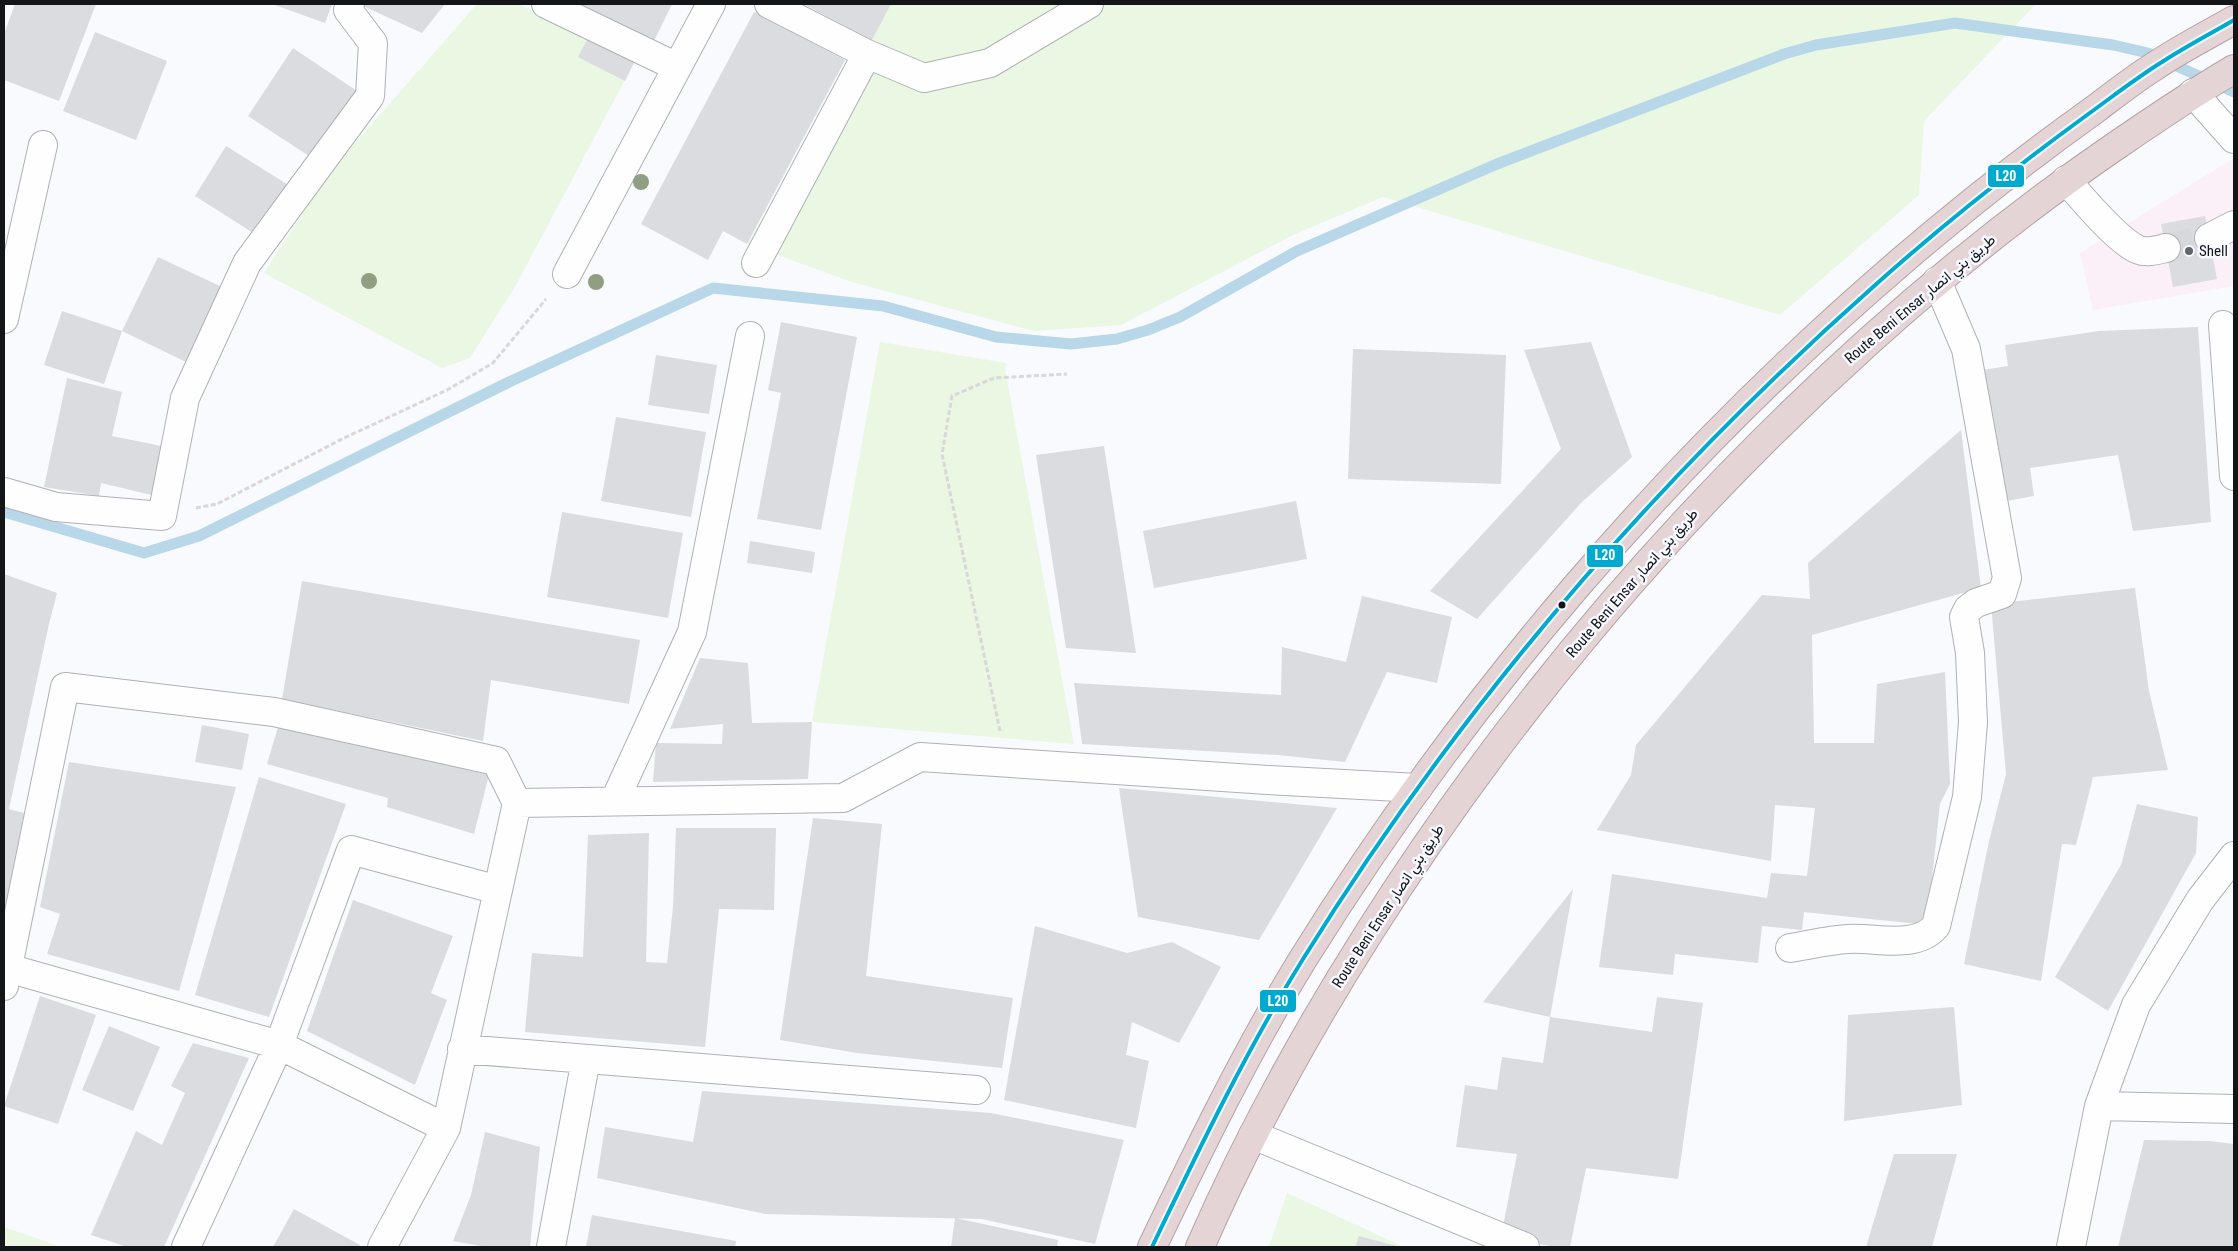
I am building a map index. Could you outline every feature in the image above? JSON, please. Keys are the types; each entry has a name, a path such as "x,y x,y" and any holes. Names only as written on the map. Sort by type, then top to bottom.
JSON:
{"highway":[{"path":"1152,1247 1214,1119 1251,1048 1304,959 1418,788 1495,684 1577,585 1664,488 1754,395 1849,306 1947,222 2049,141 2155,66 2234,20"},
{"name":"Route Beni Ensar طريق بني انصار","path":"1200,1247 1253,1135 1330,995 1412,865 1501,739 1597,619 1699,504 1808,396 1937,281 2066,180 2197,91 2234,69"}],"street":[{"path":"4,492 56,507 162,516 185,398 247,263 370,96 373,43 348,10 350,4"},
{"path":"546,4 678,66"},
{"path":"568,274 711,4"},
{"path":"769,4 867,54 924,78 990,63 1089,4"},
{"path":"756,263 867,54"},
{"path":"2197,91 2234,139"},
{"path":"4,319 43,145"},
{"path":"2066,180 2127,243 2140,250 2153,251 2166,248"},
{"path":"2209,238 2234,225"},
{"path":"1790,948 1847,939 1910,940 1930,934 1936,926 1967,797 1973,722 1970,653 1964,617 1968,609 1976,603 2002,594 2007,578 1966,349 1937,281"},
{"path":"2223,325 2234,476"},
{"path":"615,800 692,632 750,336"},
{"path":"382,1247 446,1128 517,802 496,761 274,712 65,687 5,973 278,1045 446,1128"},
{"path":"517,802 843,798 920,757 1418,788"},
{"path":"186,1247 278,1045 350,850 498,890"},
{"path":"2070,1247 2100,1106 2136,1005 2200,900 2234,856"},
{"path":"462,1049 976,1090"},
{"path":"551,1247 586,1059"},
{"path":"2100,1106 2234,1109"},
{"path":"1253,1135 1525,1247"}],"path":[{"path":"162,516 217,504 342,439 447,390 485,368 493,363 568,274"},
{"path":"1007,763 942,454 952,396 994,378 1068,374"}],"shaded area":[{"path":"2234,158 2234,286 2093,310 2080,253"}],"green space":[{"path":"477,4 518,4 635,61 516,285 470,358 442,368 264,273 328,174"},
{"path":"891,4 2036,4 1924,121 1919,195 1780,315 1383,197 1295,234 1121,325 1034,331 852,282 747,244 872,40"},
{"path":"880,342 1006,363 1005,369 1074,744 812,722"},
{"path":"1287,1193 1404,1247 1269,1247"},
{"path":"4,1227 61,1247 4,1247"}],"building":[{"path":"15,4 96,4 59,101 4,80 4,34"},
{"path":"272,4 332,4 325,23"},
{"path":"364,4 445,4 422,33 363,6"},
{"path":"573,4 672,4 654,41"},
{"path":"803,4 891,4 872,40"},
{"path":"754,12 845,60 747,244 723,231 708,260 641,224"},
{"path":"95,32 167,61 136,140 63,111"},
{"path":"588,38 635,61 625,81 578,57"},
{"path":"293,48 357,91 312,158 248,116"},
{"path":"226,146 290,186 258,236 195,196"},
{"path":"2205,216 2217,279 2173,287 2161,224"},
{"path":"158,257 224,288 188,363 122,331"},
{"path":"62,311 122,331 104,384 44,365"},
{"path":"781,322 857,337 821,530 757,519 781,393 768,390"},
{"path":"2198,327 2211,522 2133,531 2118,455 2030,468 2034,496 2001,502 1982,370 2008,366 2005,345 2099,331"},
{"path":"1591,342 1632,457 1581,503 1477,619 1430,591 1561,449 1524,350"},
{"path":"1353,349 1506,355 1501,484 1348,479"},
{"path":"656,355 717,365 709,414 648,405"},
{"path":"67,378 122,392 112,436 171,448 160,497 101,483 99,496 44,487"},
{"path":"616,417 706,432 691,517 601,501"},
{"path":"1961,430 1981,588 1812,635 1814,743 1874,743 1877,684 1945,672 1950,784 1940,804 1927,925 1804,912 1802,930 1762,926 1758,963 1675,954 1673,975 1599,967 1612,874 1767,898 1771,873 1807,876 1815,808 1775,805 1771,861 1597,830 1631,775 1636,745 1762,595 1810,599 1808,563"},
{"path":"1104,446 1136,653 1066,648 1036,455"},
{"path":"1296,501 1307,559 1154,588 1143,531"},
{"path":"562,512 683,533 668,618 547,597"},
{"path":"750,541 815,552 812,573 747,563"},
{"path":"4,574 57,593 9,809 24,813 5,914"},
{"path":"302,581 640,640 629,704 491,680 483,741 282,699"},
{"path":"2135,588 2149,691 2168,770 2093,777 2076,845 2062,844 2041,981 1964,964 1989,841 2006,774 1991,604"},
{"path":"1362,596 1452,617 1437,683 1387,672 1345,762 1278,755 1082,744 1074,683 1281,695 1282,647 1346,662"},
{"path":"700,658 748,663 752,723 812,722 808,779 653,782 656,743 722,744 723,724 670,729"},
{"path":"279,724 489,775 474,834 387,807 388,798 267,764"},
{"path":"202,725 249,734 242,770 195,762"},
{"path":"69,762 236,787 179,991 47,954 60,914 40,907"},
{"path":"259,777 346,804 269,1017 195,995"},
{"path":"1119,788 1337,808 1259,940 1138,917"},
{"path":"2137,804 2198,817 2196,853 2108,1011 2055,977 2121,865"},
{"path":"813,818 882,824 866,976 1013,998 1002,1068 857,1053 780,1040"},
{"path":"676,828 776,828 774,910 719,909 705,1047 525,1032 532,953 583,957 588,835 649,833 646,962 667,963 673,907"},
{"path":"1573,889 1550,1017 1483,1002"},
{"path":"353,900 453,936 431,993 447,1000 415,1085 307,1031"},
{"path":"1035,926 1127,953 1172,942 1221,967 1179,1043 1132,1022 1126,1055 1149,1061 1136,1128 1004,1100"},
{"path":"40,996 96,1015 58,1124 4,1106"},
{"path":"1657,997 1703,1003 1678,1179 1586,1168 1570,1247 1556,1247 1501,1237 1517,1154 1456,1147 1465,1085 1497,1090 1502,1057 1543,1063 1550,1017 1652,1032"},
{"path":"1954,1007 1962,1105 1844,1121 1848,1015"},
{"path":"109,1026 160,1047 133,1111 82,1090"},
{"path":"193,1043 249,1058 164,1247 127,1247 91,1235 136,1131 162,1145 185,1093 171,1086"},
{"path":"702,1091 991,1113 1124,1140 1095,1244 982,1219 765,1214 597,1178 605,1127 693,1142"},
{"path":"485,1132 540,1147 530,1247 487,1247 453,1241 471,1195"},
{"path":"2144,1140 2209,1141 2234,1144 2234,1247 2118,1247"},
{"path":"1894,1154 1957,1154 1932,1247 1866,1247"},
{"path":"294,1209 360,1245 359,1247 273,1247"},
{"path":"592,1215 736,1241 735,1247 586,1247"},
{"path":"955,1218 1058,1240 1057,1247 951,1247"},
{"path":"1359,1236 1400,1247 1355,1247"}],"waterway":[{"path":"4,512 144,553 199,536 509,382 713,288 883,306 996,337 1071,344 1117,339 1148,330 1180,317 1297,251 1497,164 1784,54 1816,45 1955,23 2113,45 2148,53 2234,92"}],"tunnel":[{"path":"2166,248 2209,238"}],"transit line":[{"name":"L20","path":"1152,1247 1205,1137 1262,1029 1303,959 1363,866 1427,776 1494,688 1564,602 1713,439 1791,362 1899,264 1951,220 2059,135 2143,74 2234,20"}],"place":[{"name":"Shell","path":"2189,251"}]}
